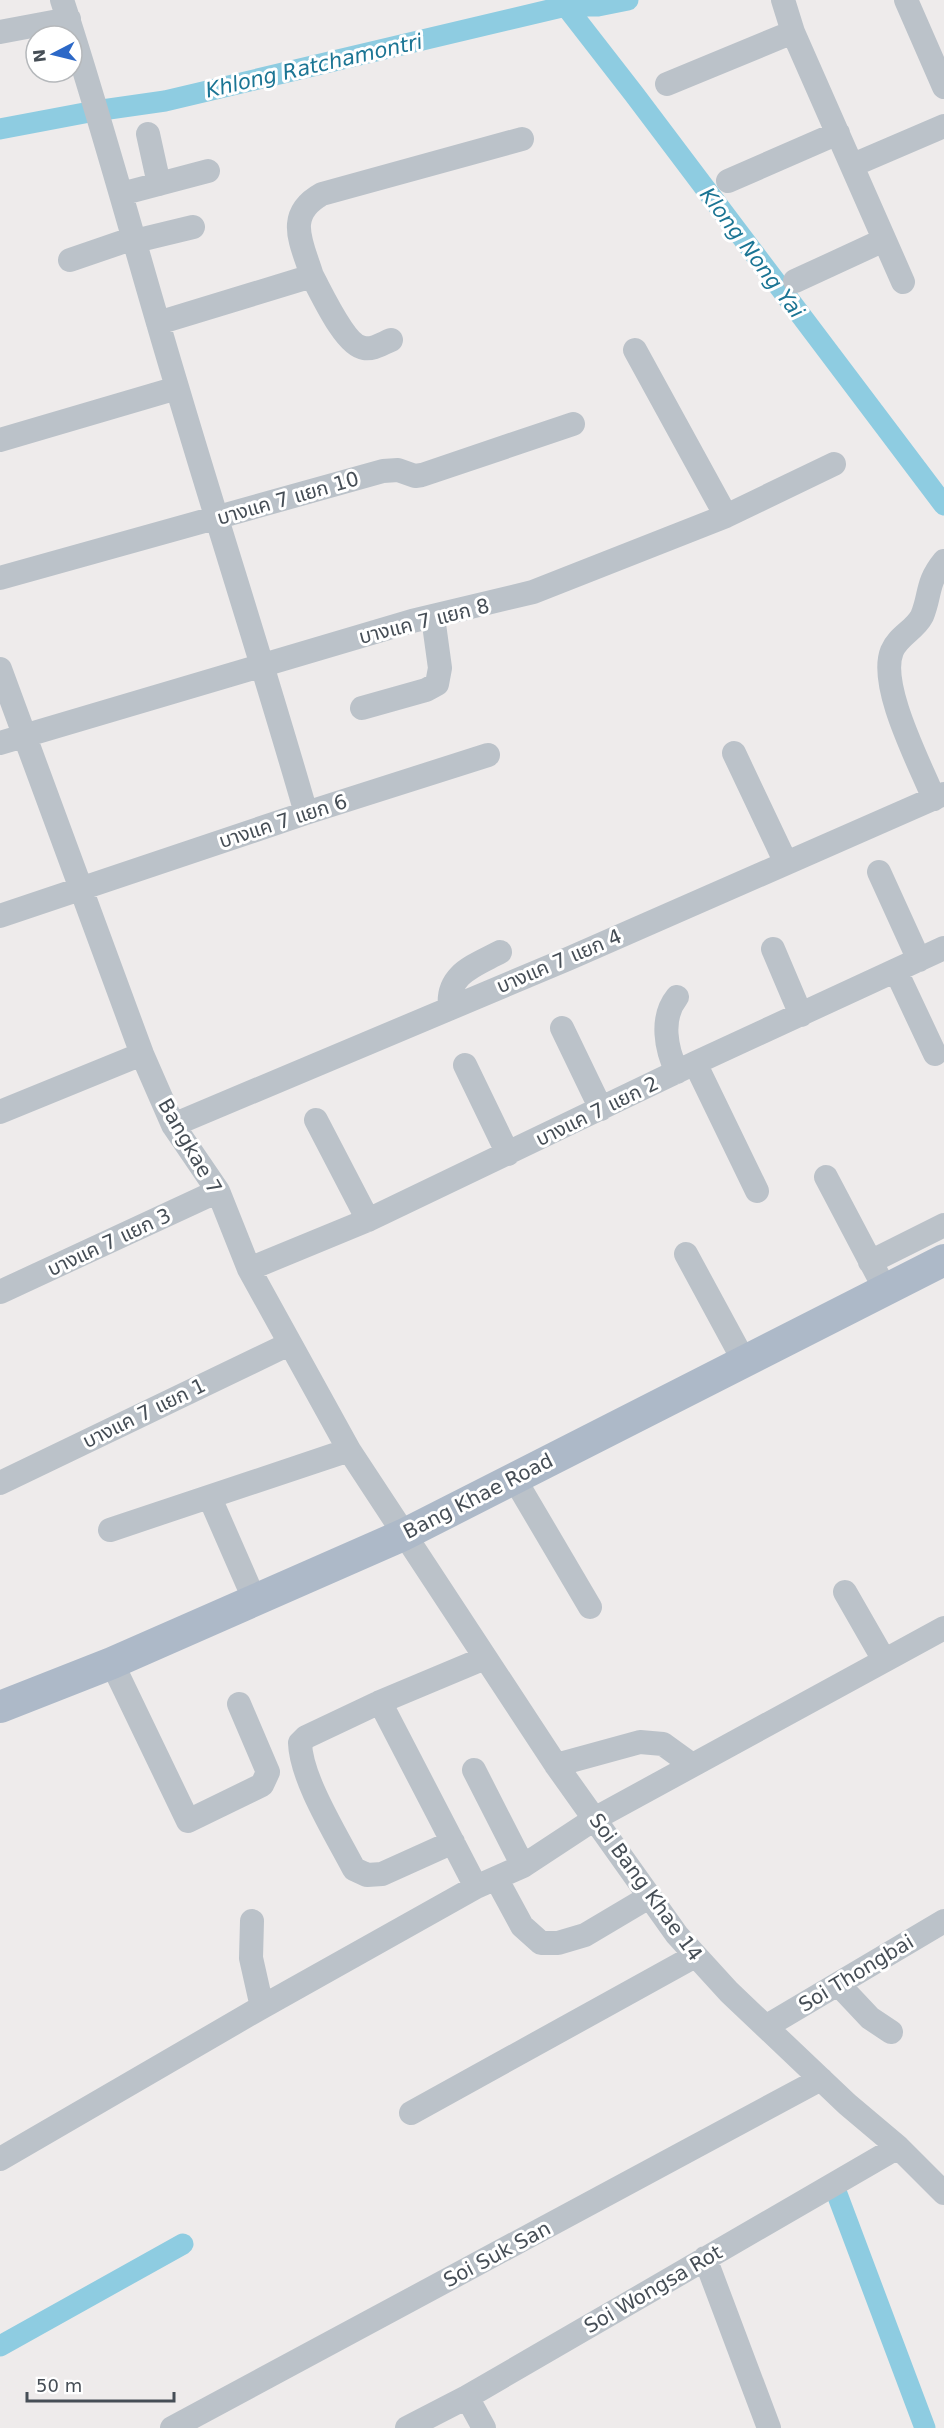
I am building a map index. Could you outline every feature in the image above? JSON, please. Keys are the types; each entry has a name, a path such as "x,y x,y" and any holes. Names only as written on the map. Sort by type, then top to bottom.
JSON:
{"main road":[{"name":"Bang Khae Road","path":"0,1707 112,1663 403,1534 944,1260"}],"street":[{"path":"783,0 793,32 903,282"},
{"path":"906,0 944,87"},
{"path":"0,32 65,10 88,80 177,388 263,664 306,813"},
{"path":"667,84 793,32"},
{"path":"853,165 944,126"},
{"path":"728,182 838,133"},
{"path":"148,134 159,184"},
{"path":"391,340 363,348 353,342 343,331 312,276 299,232 298,221 309,202 322,194 522,139"},
{"path":"121,194 208,171"},
{"path":"70,260 134,239 193,227"},
{"path":"795,281 884,240"},
{"path":"158,322 312,276"},
{"path":"635,350 726,516"},
{"path":"0,440 177,388"},
{"name":"บางแค 7 แยก 10","path":"0,578 382,471 398,470 415,476 438,471 573,424"},
{"name":"บางแค 7 แยก 8","path":"0,743 263,664 533,592 726,516 834,464"},
{"path":"939,796 898,712 891,688 888,663 896,642 922,616 933,576 944,561"},
{"path":"362,708 426,690 437,684 440,668 433,617"},
{"name":"Bangkae 7","path":"0,669 142,1054 173,1125 218,1191 249,1269 288,1344 349,1450 403,1534"},
{"path":"734,753 786,863"},
{"name":"บางแค 7 แยก 6","path":"0,916 306,813 488,755"},
{"name":"บางแค 7 แยก 4","path":"173,1125 450,1008 939,796"},
{"path":"879,872 919,960"},
{"path":"773,948 801,1015"},
{"name":"บางแค 7 แยก 2","path":"249,1269 368,1220 944,948"},
{"path":"450,1008 449,995 457,978 466,970 500,951"},
{"path":"896,971 935,1054"},
{"path":"677,997 670,1005 667,1031 671,1058 686,1068 757,1191"},
{"path":"562,1028 601,1109"},
{"path":"0,1112 142,1054"},
{"path":"465,1065 507,1154"},
{"path":"316,1120 368,1220"},
{"path":"826,1177 885,1289"},
{"name":"บางแค 7 แยก 3","path":"0,1292 218,1191"},
{"path":"870,1262 944,1225"},
{"path":"686,1254 744,1361"},
{"name":"บางแค 7 แยก 1","path":"0,1483 288,1344"},
{"path":"110,1530 349,1450"},
{"path":"514,1478 590,1607"},
{"path":"210,1498 255,1601"},
{"name":"Soi Bang Khae 14","path":"403,1534 556,1765 596,1818 649,1897 695,1956 729,1992 821,2079 898,2147 944,2193"},
{"path":"845,1592 884,1660"},
{"path":"0,2158 262,2007 486,1882 522,1866 596,1818 944,1628"},
{"path":"453,1842 382,1874 366,1875 354,1869 314,1789 301,1755 300,1743 306,1737 380,1702 485,1658"},
{"path":"112,1663 188,1821 262,1785 268,1772 239,1704"},
{"path":"380,1702 453,1842 522,1926 541,1942 558,1943 585,1935 649,1897"},
{"path":"556,1765 640,1742 663,1744 692,1765"},
{"path":"474,1770 522,1866"},
{"path":"252,1921 251,1958 262,2007"},
{"name":"Soi Thongbai","path":"767,2026 944,1921"},
{"path":"411,2113 695,1956"},
{"path":"838,1984 870,2018 891,2032"},
{"name":"Soi Suk San","path":"172,2428 821,2079"},
{"name":"Soi Wongsa Rot","path":"407,2428 467,2397 898,2147"},
{"path":"705,2259 769,2428"},
{"path":"467,2397 484,2428"}],"waterway":[{"name":"Klong Nong Yai","path":"561,0 944,505"},
{"name":"Khlong Ratchamontri","path":"0,129 95,111 165,101 566,6 598,6 628,0"},
{"path":"837,2194 925,2428"},
{"path":"0,2346 183,2244"}]}
